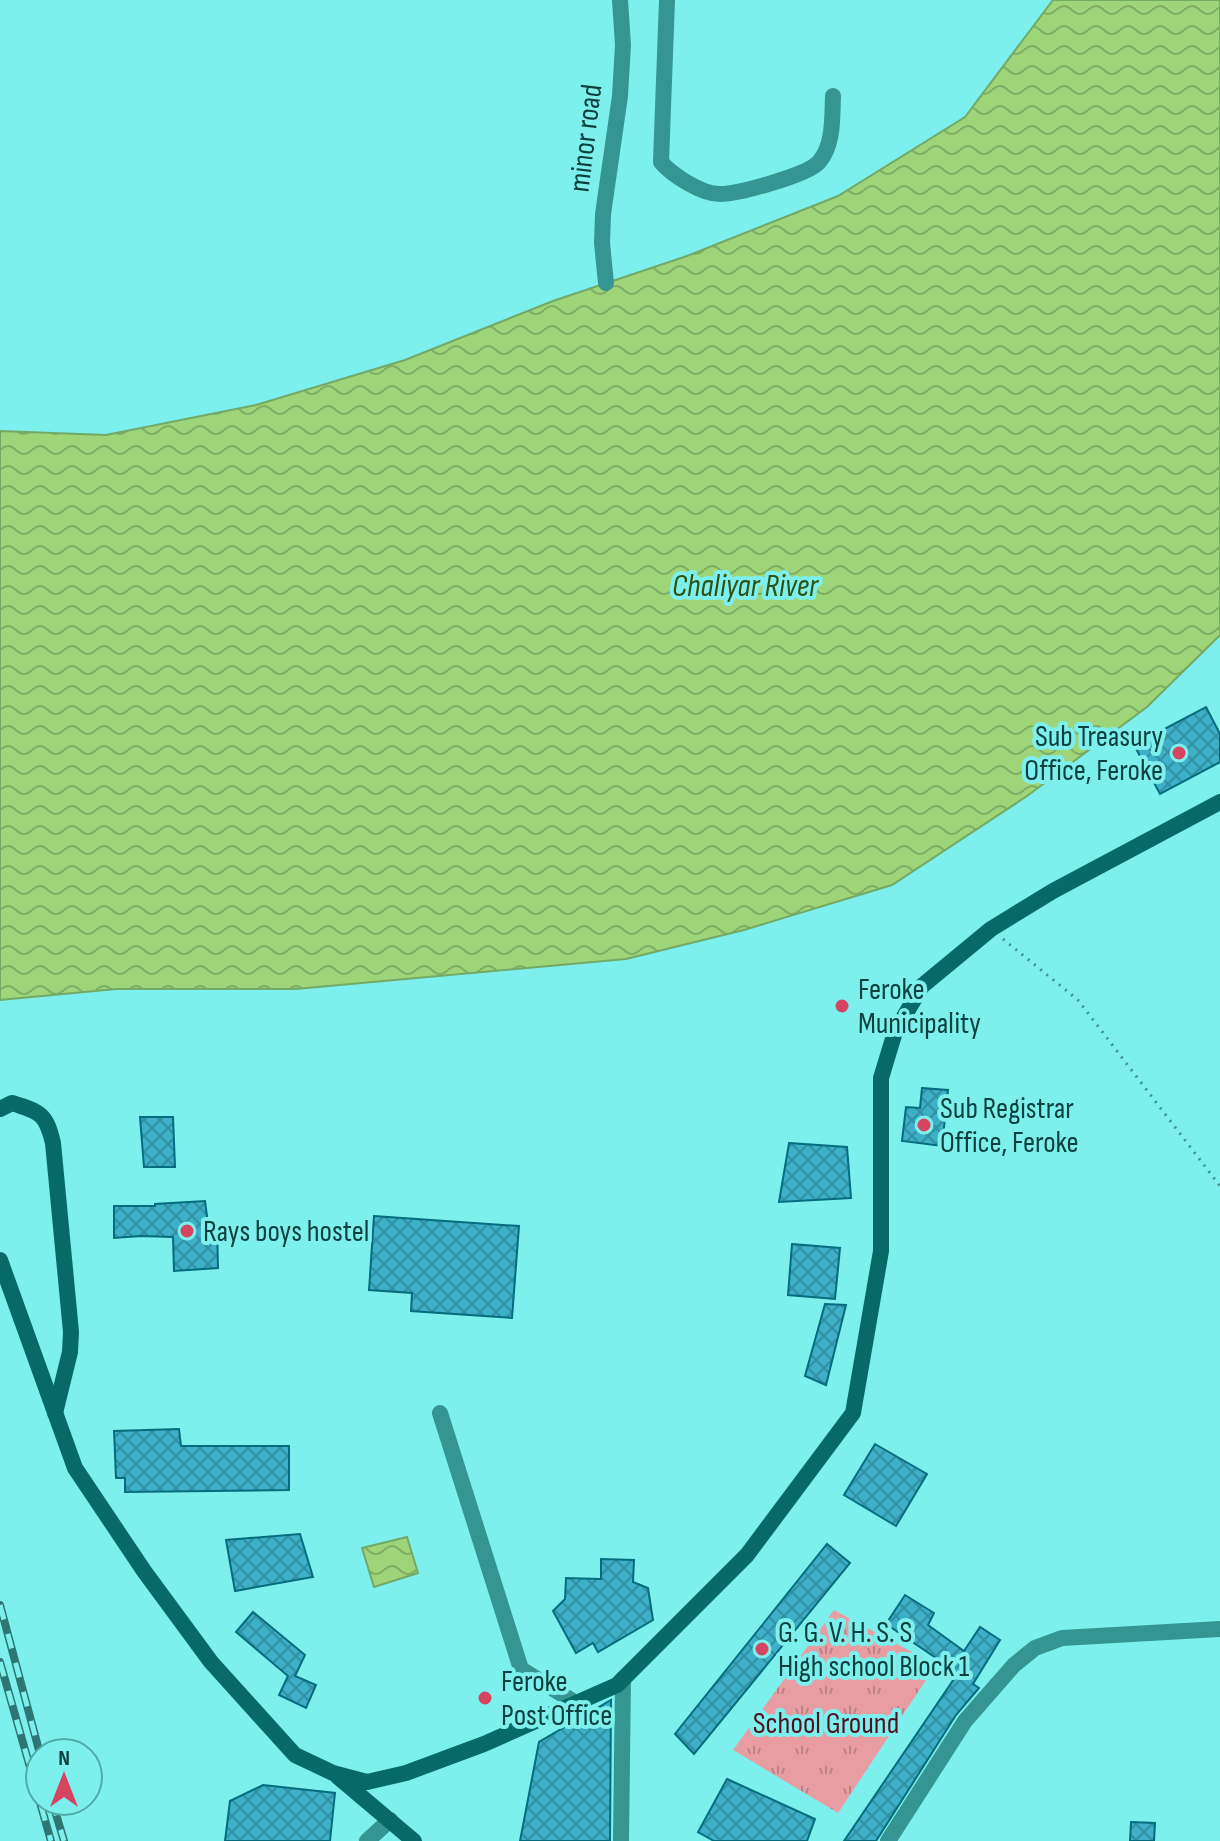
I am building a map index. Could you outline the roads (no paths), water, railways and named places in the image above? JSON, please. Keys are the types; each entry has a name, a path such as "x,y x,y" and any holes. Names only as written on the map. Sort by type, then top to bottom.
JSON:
{"main road":[{"path":"0,1260 75,1468 144,1571 211,1662 295,1755 333,1773 367,1782 406,1773 484,1744 617,1685 747,1555 853,1413 881,1251 881,1078 895,1032 922,986 991,929 1053,891 1220,802"},
{"path":"0,1109 12,1103 36,1110 48,1124 53,1143 71,1332 70,1352 55,1413"},
{"path":"333,1773 414,1841"}],"street":[{"name":"minor road","path":"606,283 603,214 620,96 623,45 620,0"},
{"path":"667,0 661,162 668,170 704,190 718,194 788,178 819,163 830,143 833,96"},
{"path":"440,1413 521,1669 576,1703"},
{"path":"888,1841 965,1721 1014,1665 1035,1648 1062,1638 1220,1629"},
{"path":"621,1841 623,1679"},
{"path":"367,1841 390,1820"}],"water":[{"name":"Chaliyar River","path":"1053,0 1220,0 1220,635 1147,707 1027,796 892,885 744,930 626,959 296,989 116,989 0,1000 0,431 106,435 256,405 405,360 553,301 687,256 838,196 965,117"},
{"path":"407,1537 418,1573 374,1587 362,1548"}],"railway":[{"path":"0,1605 35,1737"},
{"path":"0,1662 51,1841"},
{"path":"57,1817 64,1841"}],"place":[{"name":"Sub Treasury Office, Feroke","path":"1179,753"},
{"name":"Feroke Municipality","path":"842,1006"},
{"name":"Sub Registrar Office, Feroke","path":"924,1125"},
{"name":"Rays boys hostel","path":"187,1231"},
{"name":"G. G. V. H. S. S High school Block 1","path":"762,1649"},
{"name":"Feroke Post Office","path":"485,1698"}],"park label":[{"name":"School Ground","path":"826,1723"}]}
